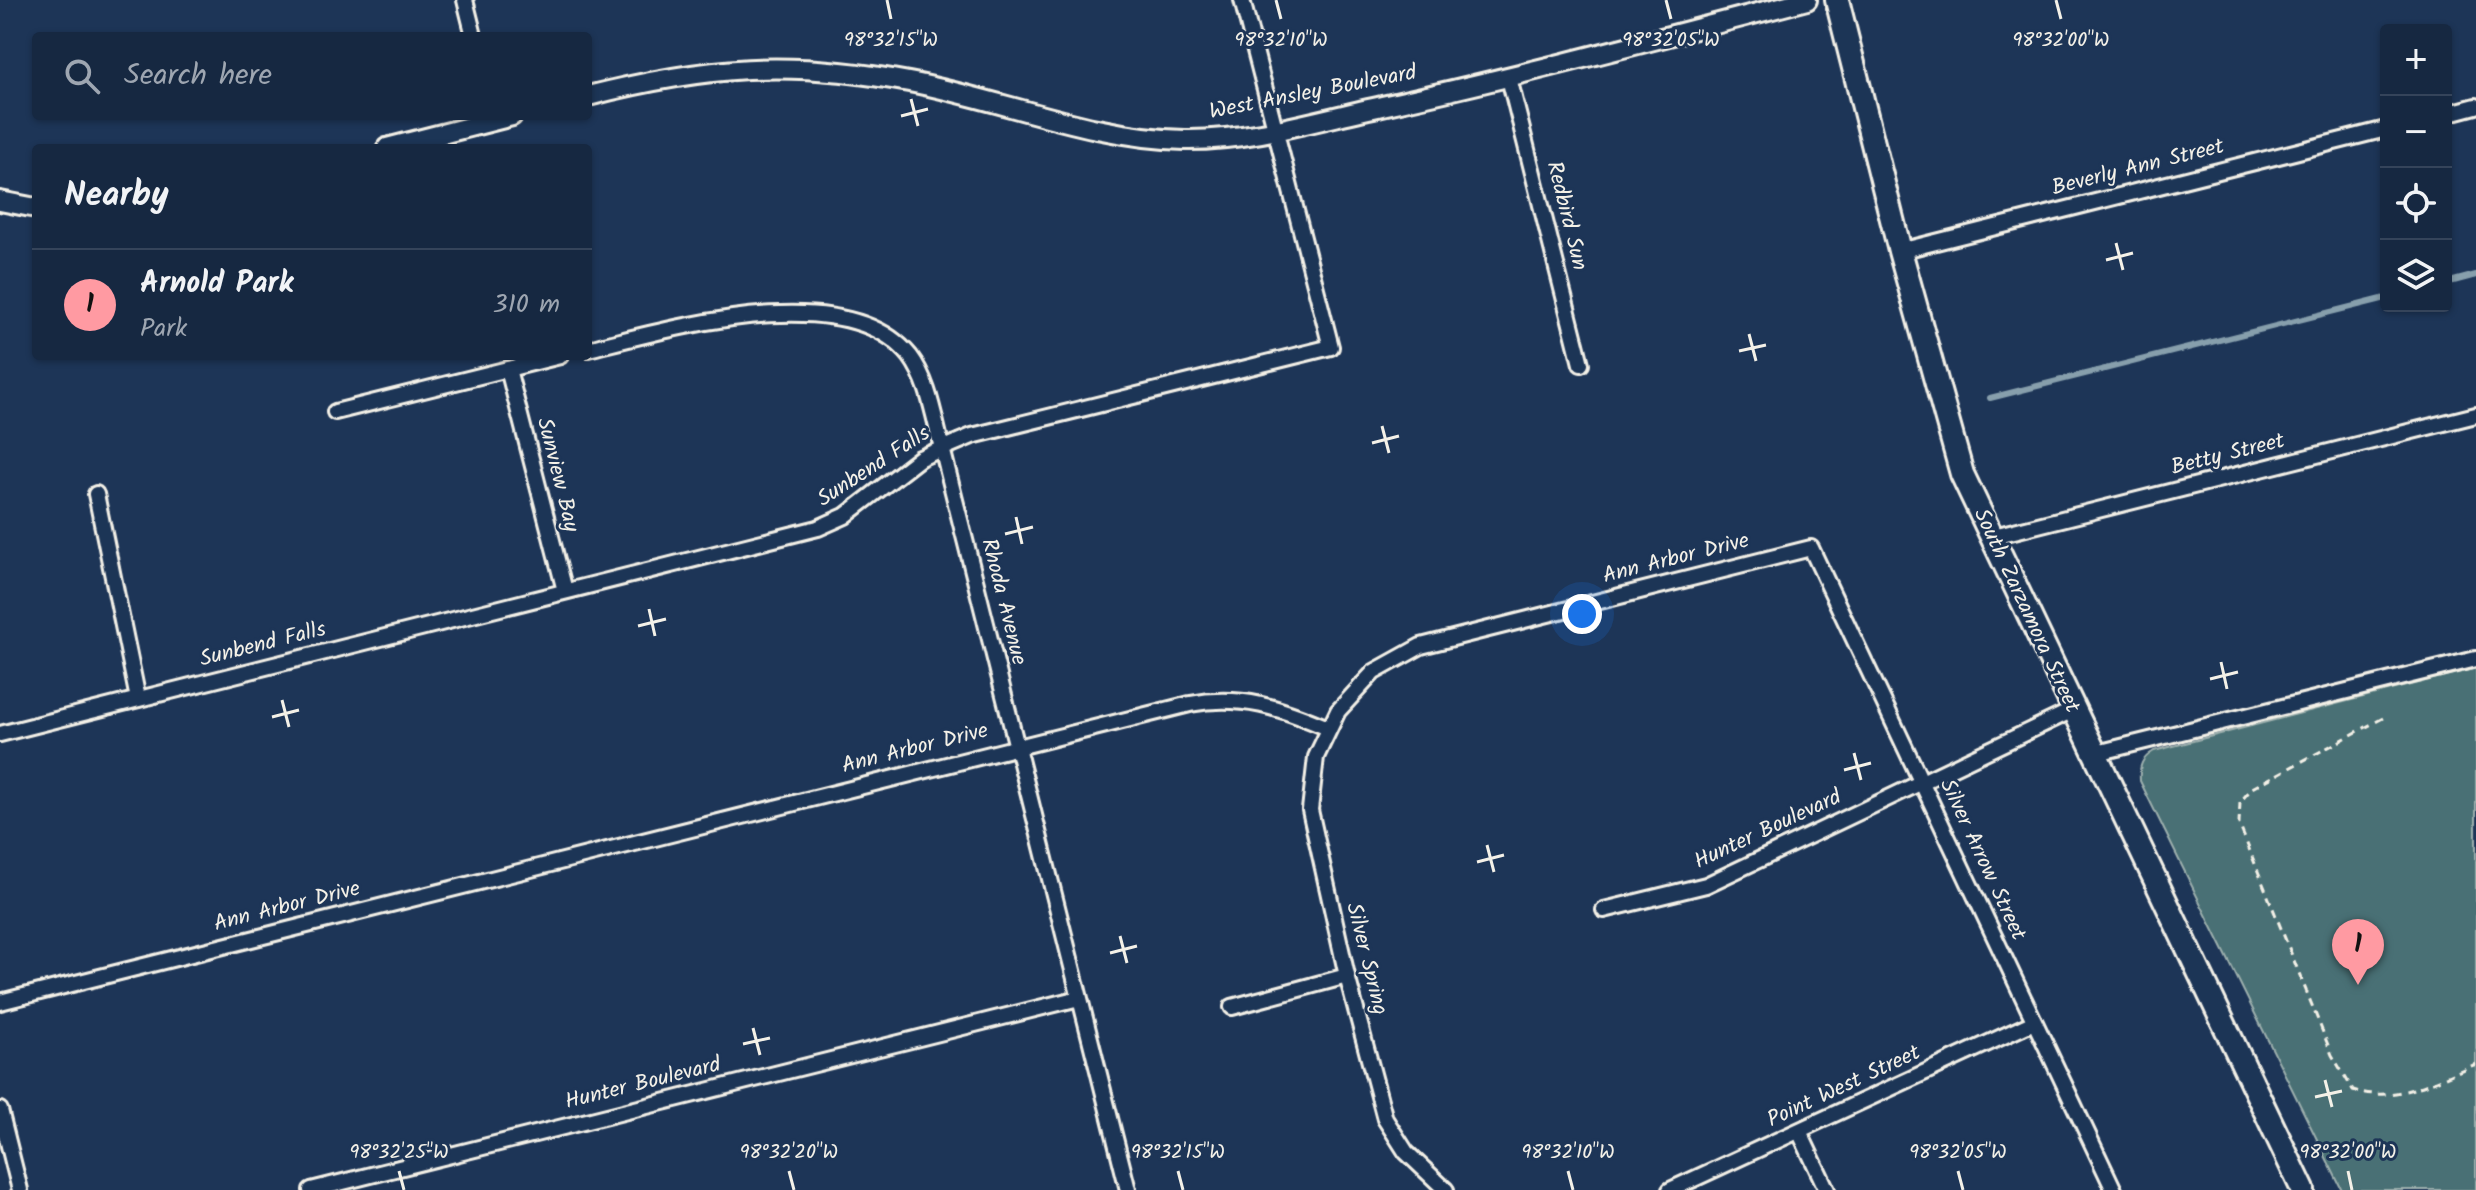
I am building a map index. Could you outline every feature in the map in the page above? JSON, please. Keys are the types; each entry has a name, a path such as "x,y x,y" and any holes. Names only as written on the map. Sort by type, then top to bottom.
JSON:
{"main road":[{"name":"South Zarzamora Street","path":"1837,0 1948,434 1990,537 2303,1190"}],"street":[{"path":"465,0 473,32"},
{"name":"Sunbend Falls","path":"0,734 818,528 845,516 920,458 972,436 1331,347 1242,0"},
{"name":"West Ansley Boulevard","path":"592,95 709,70 823,68 911,82 1131,135 1188,140 1274,130 1509,78 1807,0"},
{"name":"Redbird Sun","path":"1509,78 1581,364"},
{"path":"2452,112 2476,106"},
{"path":"402,144 492,120"},
{"name":"Beverly Ann Street","path":"1900,251 2380,131"},
{"path":"0,201 32,207"},
{"name":"Rhoda Avenue","path":"592,348 719,319 783,313 841,319 891,337 911,357 925,384 942,448 1128,1190"},
{"path":"335,412 544,360"},
{"name":"Sunview Bay","path":"508,369 565,591"},
{"name":"Betty Street","path":"1990,537 2476,415"},
{"path":"96,494 138,699"},
{"name":"Ann Arbor Drive","path":"0,1002 1190,704 1224,700 1274,706 1328,728 1361,684 1389,662 1421,646 1811,548"},
{"name":"Silver Arrow Street","path":"1811,548 2114,1190"},
{"path":"2093,754 2476,659"},
{"name":"Hunter Boulevard","path":"1604,910 1706,885 2073,710"},
{"name":"Silver Spring","path":"1328,728 1312,774 1311,828 1385,1119 1406,1152 1438,1188"},
{"path":"1232,1007 1347,976"},
{"name":"Hunter Boulevard","path":"311,1190 1079,998"},
{"name":"Point West Street","path":"1670,1190 1800,1133 2034,1022"},
{"path":"0,1110 20,1190"},
{"path":"1800,1133 1827,1190"}],"path":[{"path":"2383,718 2252,788 2240,802 2239,824 2332,1055 2353,1090 2374,1097 2396,1096 2476,1064"}],"green space":[{"path":"2476,668 2476,1190 2342,1190 2140,781 2141,767 2146,757 2154,751"}],"waterway":[{"path":"2452,281 2476,275"},
{"path":"1990,398 2380,300"}],"place":[{"name":"Arnold Park","path":"2358,985"}]}
